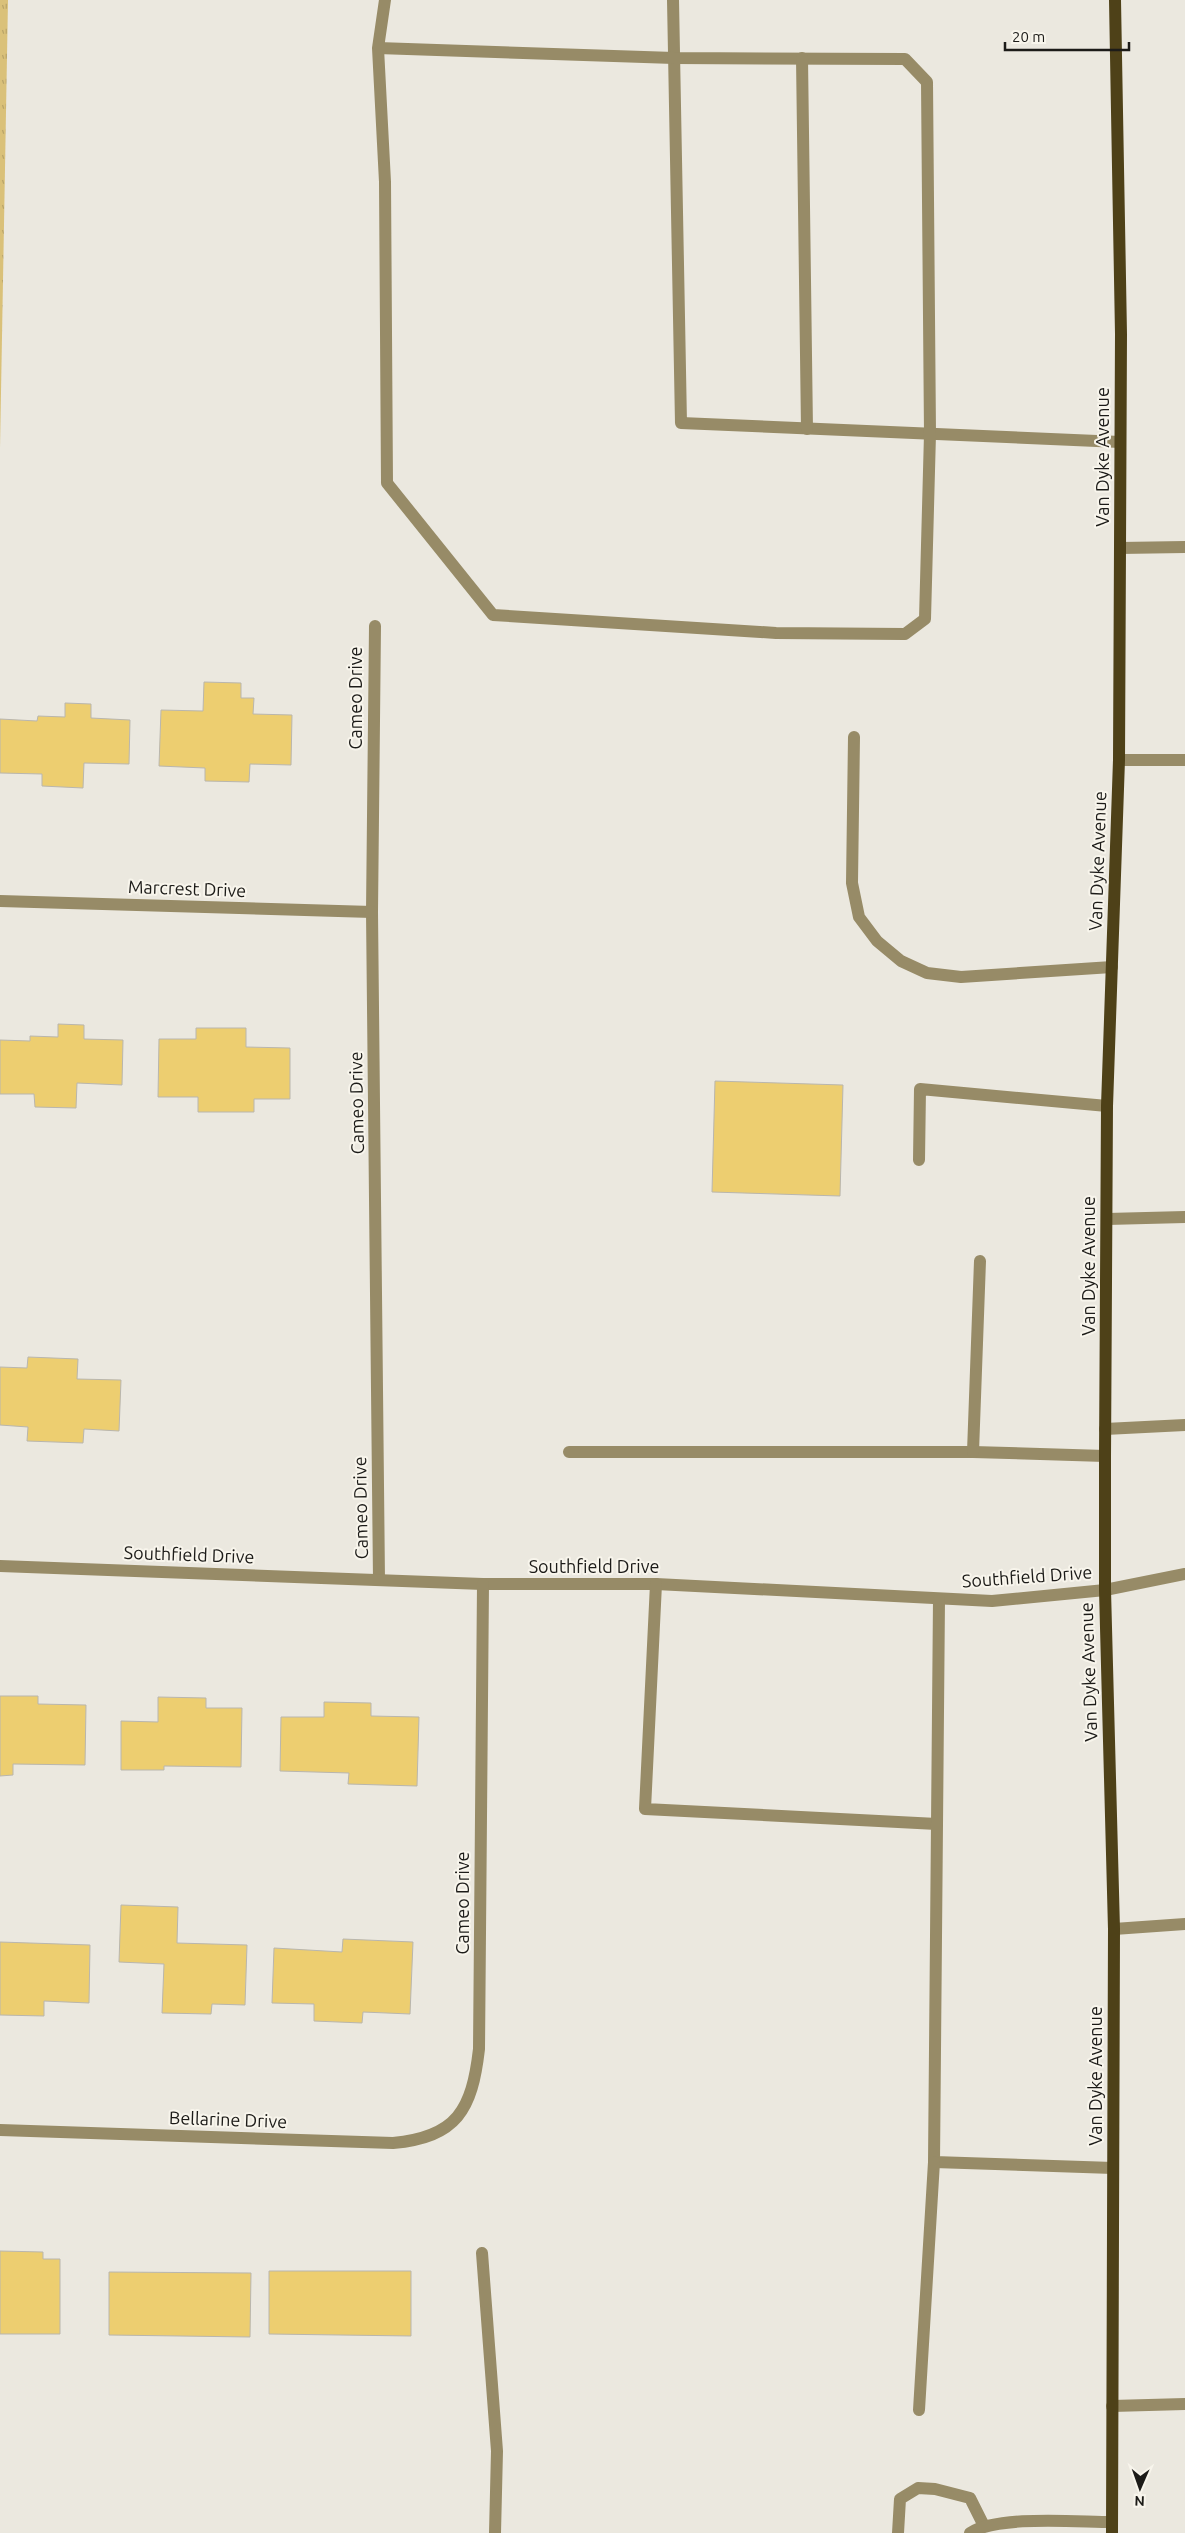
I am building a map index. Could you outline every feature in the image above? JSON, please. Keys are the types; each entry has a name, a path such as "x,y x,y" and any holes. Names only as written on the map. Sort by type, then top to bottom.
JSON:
{"main road":[{"name":"Van Dyke Avenue","path":"1112,2527 1114,1929 1105,1590 1105,1429 1107,1106 1119,760 1120,442 1115,0"}],"street":[{"path":"378,48 674,58 904,59 927,82 930,434 925,619 905,634 776,633 493,614 387,483 386,182 378,48 385,0"},
{"path":"673,0 681,424 1120,442"},
{"path":"802,58 807,428"},
{"path":"1120,548 1185,547"},
{"name":"Cameo Drive","path":"374,626 372,912 379,1580"},
{"path":"854,737 852,883 859,917 877,941 901,962 927,973 961,977 1112,968"},
{"path":"1119,760 1185,760"},
{"name":"Marcrest Drive","path":"0,901 372,912"},
{"path":"919,1160 920,1089 1107,1106"},
{"path":"1107,1219 1185,1217"},
{"path":"973,1452 980,1261"},
{"path":"1105,1429 1185,1425"},
{"path":"569,1452 973,1452 1105,1456"},
{"name":"Southfield Drive","path":"0,1566 483,1584 656,1584 992,1601 1105,1590 1185,1574"},
{"name":"Cameo Drive","path":"451,2125 462,2113 470,2095 476,2073 479,2049 483,1584"},
{"path":"656,1584 645,1809 937,1824"},
{"path":"920,2410 934,2162 939,1599"},
{"path":"1114,1929 1185,1924"},
{"name":"Bellarine Drive","path":"0,2130 393,2143 414,2141 435,2134 451,2125"},
{"path":"934,2162 1113,2168"},
{"path":"482,2253 497,2452 495,2533"},
{"path":"1112,2406 1185,2404"},
{"path":"898,2533 900,2499 918,2488 935,2489 970,2498 984,2526"},
{"path":"970,2533 984,2526 1006,2523 1112,2527"}],"green space":[{"path":"0,0 8,0 0,449"}],"building":[{"path":"204,682 241,683 241,698 254,698 253,714 292,715 291,765 250,764 249,782 205,781 205,768 159,766 161,710 203,711"},
{"path":"65,703 91,704 91,718 130,720 129,764 84,763 83,788 42,786 42,774 0,773 0,719 37,721 38,716 65,717"},
{"path":"58,1024 84,1025 84,1039 123,1040 122,1085 77,1083 76,1108 35,1107 34,1094 0,1094 0,1040 30,1041 30,1036 58,1037"},
{"path":"196,1028 246,1028 246,1047 290,1048 290,1099 254,1099 254,1112 198,1112 198,1097 158,1097 159,1039 196,1039"},
{"path":"715,1081 843,1085 840,1196 712,1192"},
{"path":"28,1357 78,1359 77,1379 121,1380 119,1431 84,1429 83,1443 27,1441 28,1427 0,1425 0,1367 27,1368"},
{"path":"0,1696 38,1696 38,1704 86,1705 85,1765 13,1764 13,1775 0,1776"},
{"path":"158,1697 206,1698 206,1708 242,1708 241,1767 164,1766 164,1770 121,1770 121,1721 158,1722"},
{"path":"324,1702 371,1703 371,1716 419,1717 417,1786 348,1784 349,1773 280,1771 281,1717 324,1717"},
{"path":"121,1905 178,1907 177,1943 247,1945 245,2005 212,2004 211,2014 162,2013 164,1964 119,1962"},
{"path":"343,1939 413,1942 410,2014 363,2012 362,2023 314,2021 314,2004 272,2003 274,1948 342,1952"},
{"path":"0,1942 90,1945 89,2003 44,2001 44,2016 0,2015"},
{"path":"0,2251 43,2252 43,2259 60,2259 60,2334 0,2334"},
{"path":"269,2271 411,2271 411,2336 269,2334"},
{"path":"109,2272 251,2273 250,2337 109,2335"}]}
